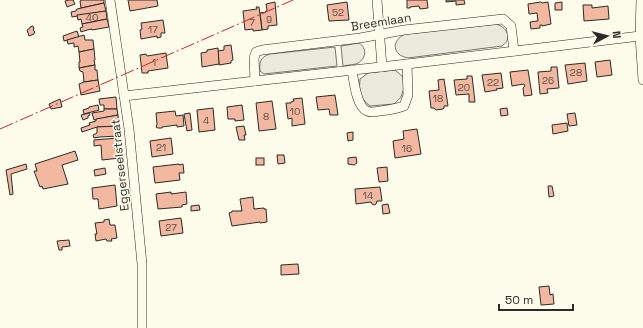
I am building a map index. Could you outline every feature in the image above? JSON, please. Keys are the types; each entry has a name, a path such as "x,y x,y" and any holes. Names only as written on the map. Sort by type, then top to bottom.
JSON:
{"street":[{"name":"Eggerseelstraat","path":"110,0 131,145 142,264 142,328"},
{"path":"377,0 382,67"},
{"path":"641,0 640,36 643,80"},
{"name":"Breemlaan","path":"255,81 254,58 256,52 360,38 404,30 503,19 511,26 514,51"},
{"path":"124,96 640,36"},
{"path":"352,70 357,97 361,107 366,111 373,112 394,110 404,106 408,95 408,64"}],"shaded area":[{"path":"495,24 503,27 508,36 507,40 502,46 408,58 399,54 395,48 397,40 405,34"},
{"path":"359,43 365,51 362,60 356,64 343,66 341,46"},
{"path":"335,47 337,66 264,74 260,71 261,60 270,54"},
{"path":"395,70 403,77 404,88 401,97 394,104 370,106 360,94 360,79 368,73"}],"building":[{"path":"73,0 75,4 67,7 65,1"},
{"path":"104,0 104,3 81,8 80,1"},
{"path":"128,0 157,0 158,6 130,11"},
{"path":"407,0 427,0 428,8 420,9 419,6 407,8"},
{"path":"446,0 464,0 465,4 456,5 456,1 446,2"},
{"path":"275,2 277,25 268,26 268,29 262,30 260,13 266,12 266,4"},
{"path":"347,2 349,20 329,21 327,5"},
{"path":"548,2 551,24 540,25 540,28 531,29 530,22 538,21 537,13 529,14 528,4"},
{"path":"562,2 562,10 555,10 555,3"},
{"path":"104,3 106,11 72,17 71,12 76,11 77,9"},
{"path":"583,5 592,5 592,8 608,6 609,19 584,21"},
{"path":"256,7 259,7 262,30 245,30 243,11 257,9"},
{"path":"106,11 107,19 82,24 81,19 78,20 77,15"},
{"path":"107,19 109,27 81,32 80,28 83,27 82,24"},
{"path":"163,20 165,33 161,33 161,37 157,38 157,36 141,39 141,23"},
{"path":"33,26 33,30 35,32 29,36 27,30"},
{"path":"77,31 79,37 64,41 63,36"},
{"path":"84,35 85,40 93,40 94,49 79,52 78,46 74,47 74,43 68,44 67,40"},
{"path":"231,45 233,60 231,63 219,65 218,51 224,50 224,46"},
{"path":"218,48 219,64 202,67 201,53"},
{"path":"94,49 95,65 79,68 79,52"},
{"path":"166,53 168,68 142,73 140,55 146,54 147,56"},
{"path":"610,60 612,75 597,77 595,62"},
{"path":"585,63 587,81 568,84 565,65"},
{"path":"95,65 98,80 84,82 83,72 80,71 79,68"},
{"path":"551,67 557,67 559,88 547,89 548,93 540,94 538,72 551,71"},
{"path":"528,70 532,95 524,96 524,84 512,86 510,72"},
{"path":"501,73 503,88 485,92 482,75"},
{"path":"467,76 472,76 475,102 469,102 469,94 456,95 454,80 467,79"},
{"path":"444,79 448,106 444,106 443,109 436,110 431,108 429,91 439,90 438,80"},
{"path":"98,80 100,91 81,95 79,84"},
{"path":"335,95 338,115 330,115 329,109 318,110 316,97"},
{"path":"116,97 117,109 104,109 104,105 100,105 99,99"},
{"path":"302,98 305,124 292,126 292,118 288,119 286,103 291,103 294,101 293,99"},
{"path":"60,99 62,107 51,109 49,104"},
{"path":"272,101 276,129 259,131 256,103"},
{"path":"98,105 99,110 84,114 83,110"},
{"path":"242,105 244,120 235,121 235,119 228,119 227,107"},
{"path":"213,108 215,130 199,132 197,110"},
{"path":"507,108 508,115 501,116 500,109"},
{"path":"104,109 117,109 118,115 94,120 92,113 104,111"},
{"path":"175,111 176,116 183,115 184,126 177,127 177,125 162,128 156,127 156,113"},
{"path":"89,113 90,115 88,118 83,120 81,115"},
{"path":"190,113 192,130 187,131 184,114"},
{"path":"575,113 577,125 569,126 567,114"},
{"path":"118,115 119,126 97,127 82,132 81,128 90,125 89,123 96,121 96,119"},
{"path":"567,123 568,131 553,134 552,125"},
{"path":"117,126 118,136 94,138 93,135 97,133 97,127"},
{"path":"244,126 246,135 244,135 245,140 239,140 236,127"},
{"path":"417,129 421,154 395,158 393,141 404,139 403,131"},
{"path":"353,132 353,140 348,141 347,133"},
{"path":"118,138 120,158 102,160 101,145 94,146 94,140"},
{"path":"171,138 173,154 152,157 150,141"},
{"path":"75,151 78,160 62,165 68,184 43,189 42,186 40,187 34,171 37,171 35,164"},
{"path":"277,155 284,155 285,163 278,164"},
{"path":"356,157 357,163 354,165 348,164 348,158"},
{"path":"256,158 264,158 264,165 256,165"},
{"path":"26,164 27,169 11,174 13,194 10,195 6,170"},
{"path":"183,164 184,173 179,173 180,180 155,183 153,167"},
{"path":"387,167 388,181 379,182 377,168"},
{"path":"105,168 106,174 95,176 94,170"},
{"path":"115,185 117,206 99,209 98,199 93,199 92,188"},
{"path":"548,186 552,186 554,196 549,197"},
{"path":"380,187 382,201 377,201 374,205 371,202 356,204 355,189"},
{"path":"171,192 171,194 186,192 187,204 182,205 182,207 158,209 156,194"},
{"path":"253,197 254,209 266,209 267,222 232,226 229,213 232,211 242,211 240,199"},
{"path":"388,204 390,213 383,214 382,205"},
{"path":"199,205 200,210 191,211 191,206"},
{"path":"181,218 183,233 161,236 159,221"},
{"path":"109,219 110,225 115,225 117,238 111,239 112,241 107,241 106,239 96,241 95,234 97,234 95,223 104,222 104,220"},
{"path":"69,240 70,246 62,247 62,250 59,250 57,241"},
{"path":"298,264 299,274 281,275 281,265"},
{"path":"549,286 550,295 553,294 554,304 541,305 539,287"}],"power":[{"path":"0,129 293,0"}]}
